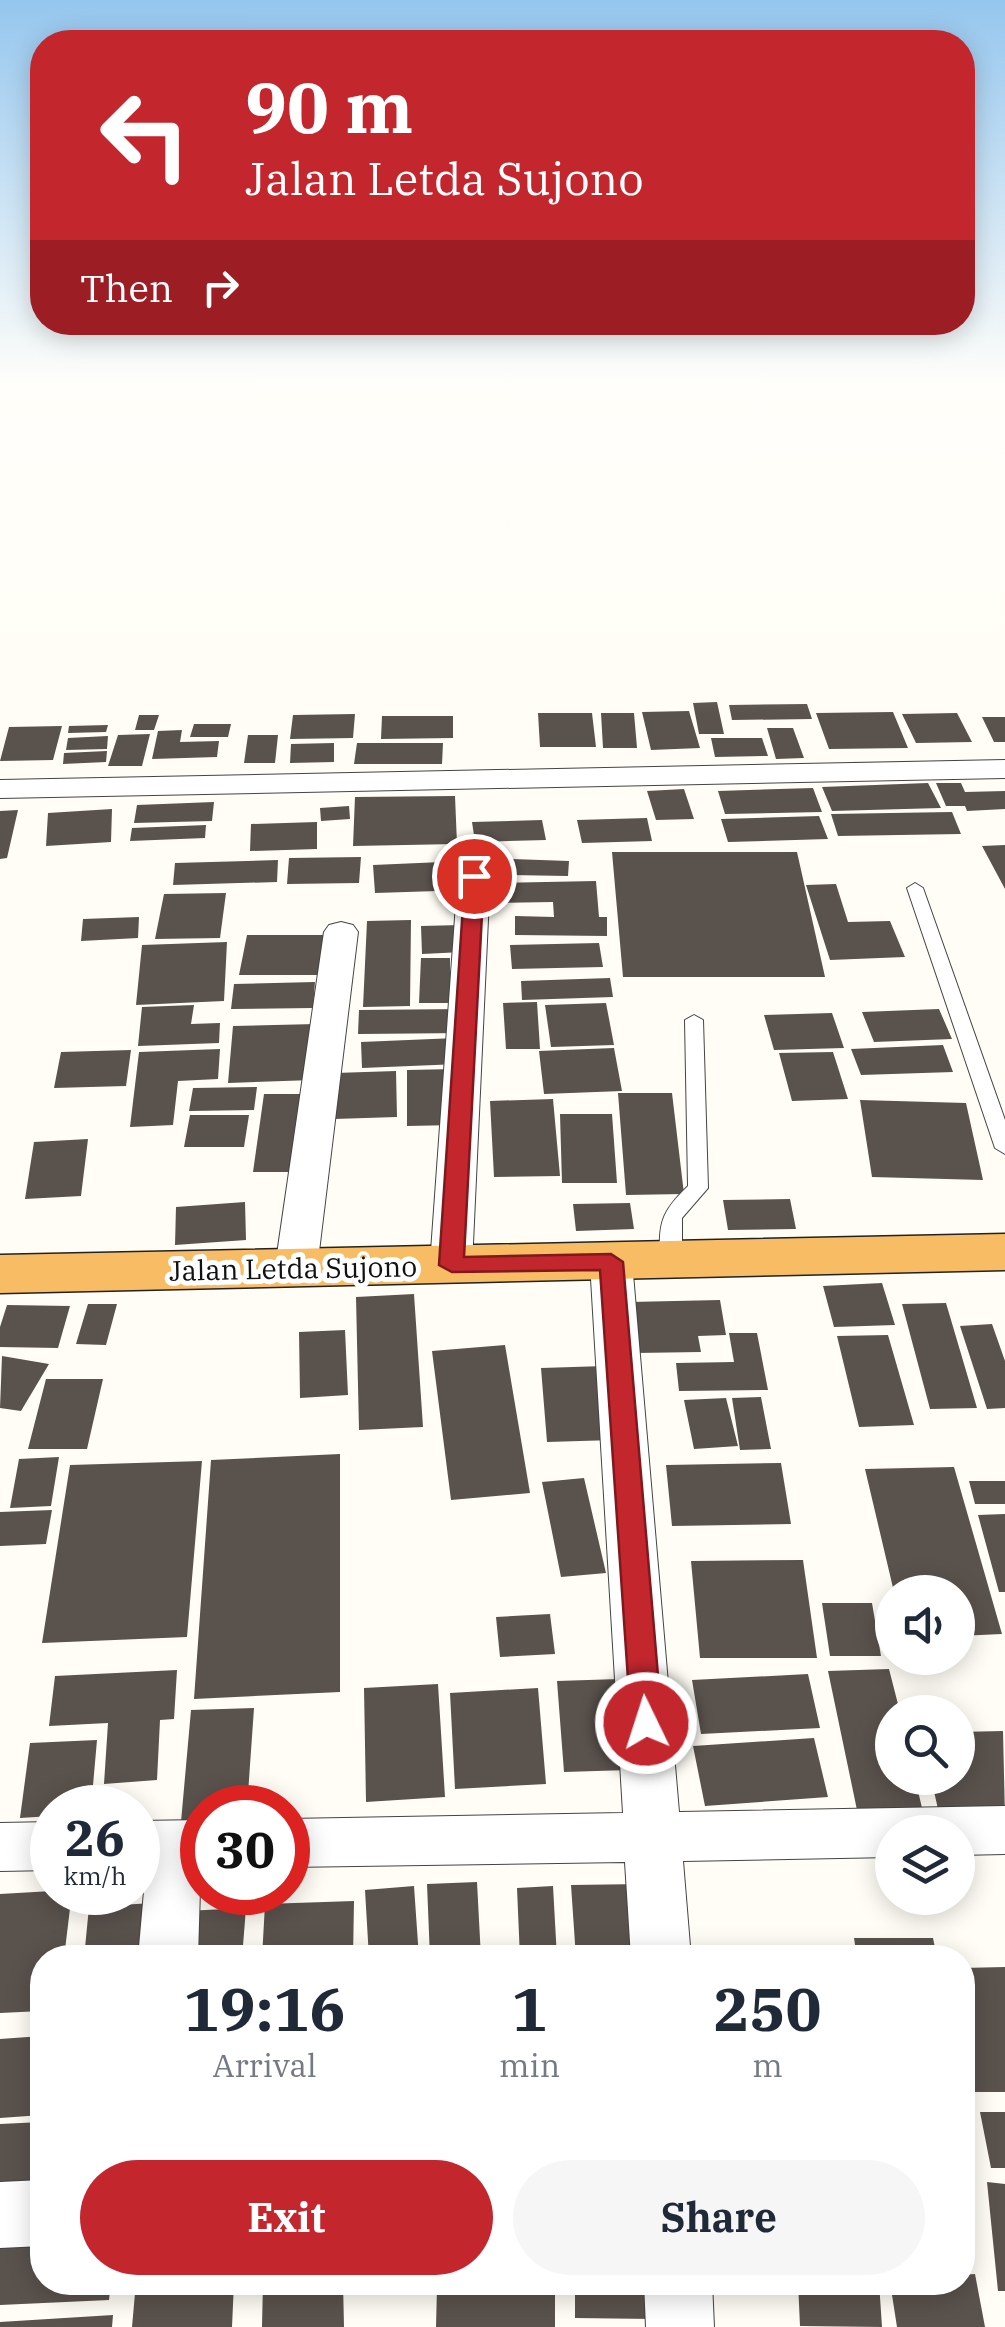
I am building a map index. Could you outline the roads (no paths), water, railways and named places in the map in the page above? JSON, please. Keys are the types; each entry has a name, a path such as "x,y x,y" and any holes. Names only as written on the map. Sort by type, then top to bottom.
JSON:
{"highway":[{"name":"Jalan Letda Sujono","path":"0,1274 1005,1252"}],"street":[{"path":"0,789 1005,770"},
{"path":"452,1265 474,876"},
{"path":"296,1268 342,932"},
{"path":"611,1262 660,1945"},
{"path":"975,1831 1005,1830"},
{"path":"310,1843 875,1833"},
{"path":"168,1945 172,1844"},
{"path":"0,1846 30,1846"},
{"path":"0,2215 30,2214"},
{"path":"679,2295 680,2327"}],"lane":[{"path":"915,888 1005,1148"},
{"path":"671,1260 669,1219 674,1206 698,1188 694,1020"}]}
